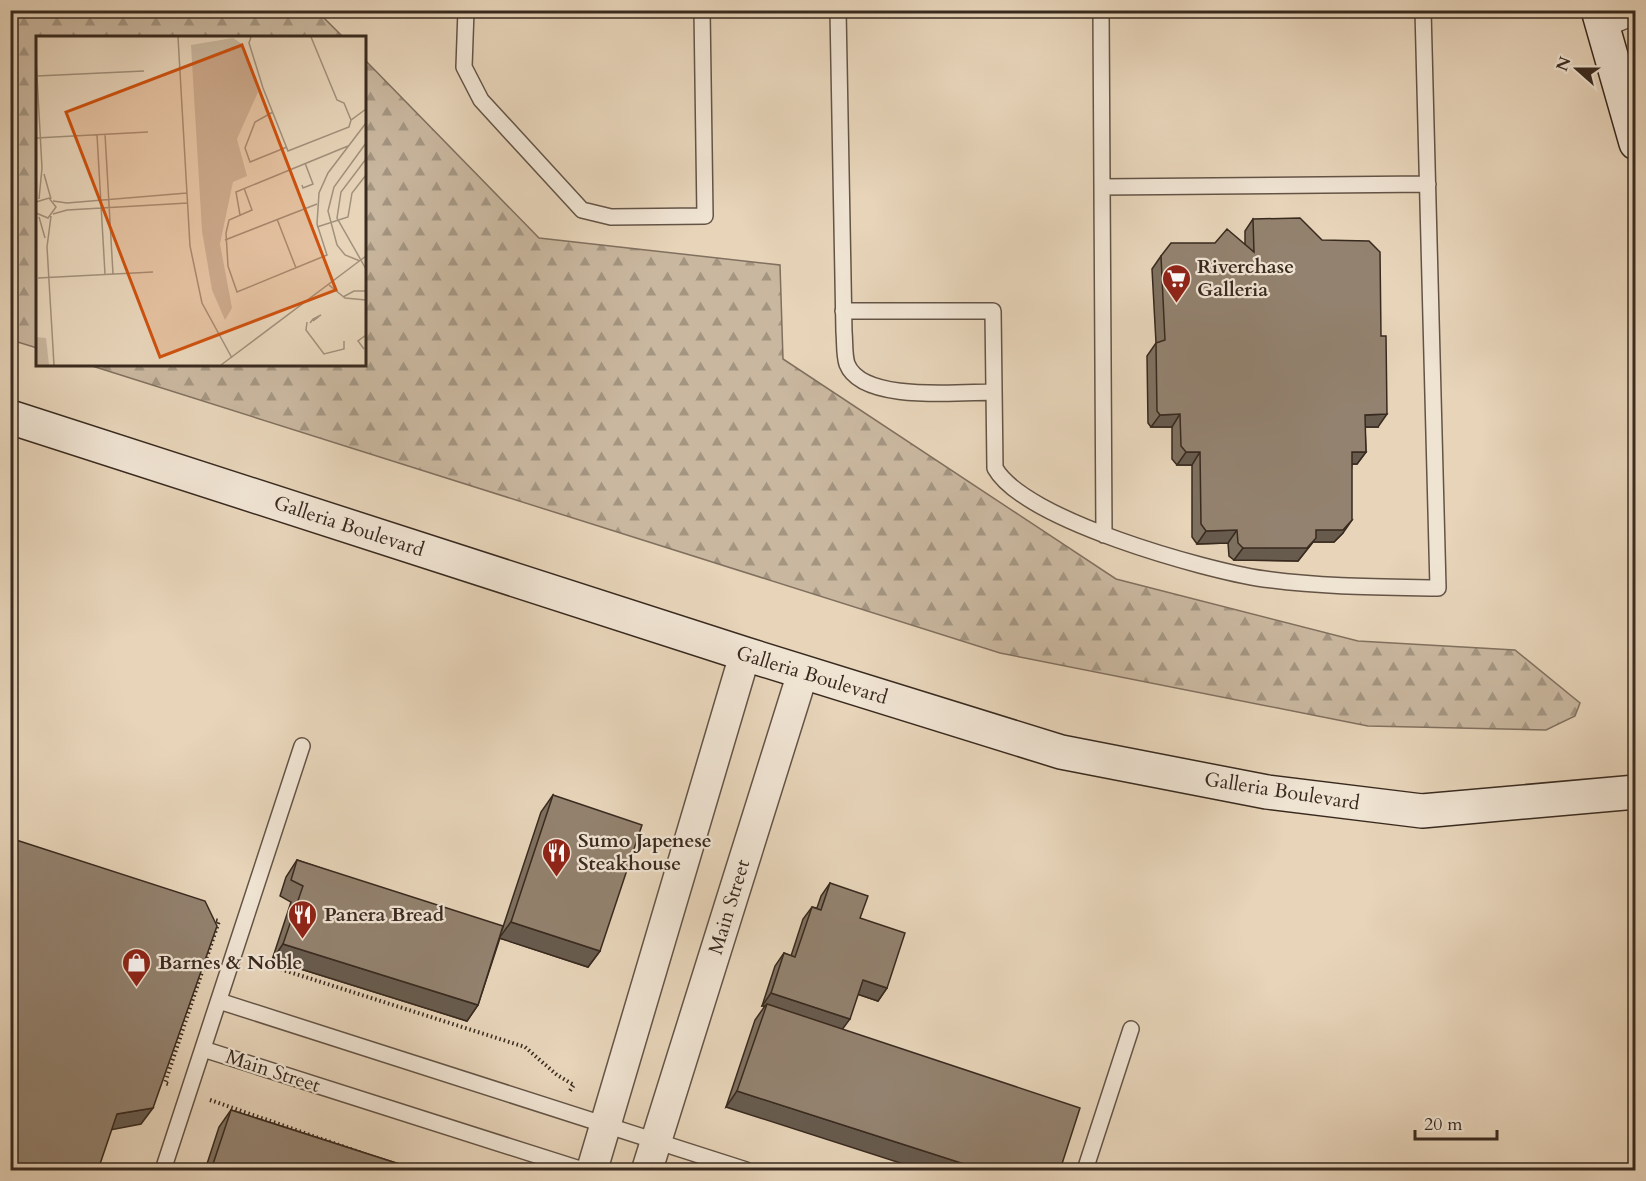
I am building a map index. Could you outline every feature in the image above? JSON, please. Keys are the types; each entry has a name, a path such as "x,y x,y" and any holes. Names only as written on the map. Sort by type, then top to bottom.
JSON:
{"main road":[{"path":"1601,20 1635,143"},
{"name":"Galleria Boulevard","path":"10,417 746,654 1060,752 1267,792 1422,811 1635,792"}],"street":[{"path":"592,1170 746,654"},
{"name":"Main Street","path":"647,1170 803,672"}],"lane":[{"path":"466,10 464,68 481,100 582,210 611,217 705,216 702,10"},
{"path":"838,10 843,311 847,365 860,380 885,391 994,393"},
{"path":"1101,10 1104,535"},
{"path":"843,311 993,311 995,468 1003,481 1021,496 1104,535 1124,544 1262,579 1309,584 1438,588 1423,10"},
{"path":"1601,20 1635,16"},
{"path":"1102,187 1428,184"},
{"path":"163,1170 302,746"},
{"path":"219,1000 746,1170"},
{"path":"1085,1170 1131,1029"},
{"name":"Main Street","path":"203,1049 583,1170"}],"path":[{"path":"176,1087 165,1083 219,921 208,918"},
{"path":"255,961 525,1047 557,1075 574,1085 569,1093"},
{"path":"210,1100 371,1156"}],"green space":[{"path":"11,10 317,11 342,36 36,36 36,348 11,340"},
{"path":"366,61 539,238 780,265 783,359 1116,579 1358,641 1515,650 1580,703 1575,716 1546,730 1368,726 1000,653 92,366 366,366"}],"building":[{"path":"1300,218 1322,240 1369,241 1380,252 1381,336 1386,336 1387,414 1365,415 1366,452 1352,452 1352,520 1343,530 1316,530 1316,538 1307,548 1243,548 1238,543 1237,530 1206,531 1201,524 1200,452 1186,452 1181,446 1180,414 1160,415 1157,411 1156,343 1165,340 1161,256 1171,243 1215,243 1227,229 1254,252 1253,219"},
{"path":"553,795 642,825 600,951 511,922"},
{"path":"10,838 205,901 217,926 153,1108 117,1114 98,1170 10,1170"},
{"path":"297,860 503,926 478,1005 283,944 303,886 291,880"},
{"path":"830,883 868,896 860,918 905,933 887,988 863,980 850,1019 771,993 784,953 795,957 812,907 821,910"},
{"path":"767,1004 1080,1108 1060,1170 983,1170 737,1091"},
{"path":"231,1110 418,1170 211,1170"}],"place":[{"name":"Riverchase Galleria","path":"1176,304"},
{"name":"Sumo Japenese Steakhouse","path":"557,878"},
{"name":"Panera Bread","path":"303,940"},
{"name":"Barnes & Noble","path":"137,988"}]}
